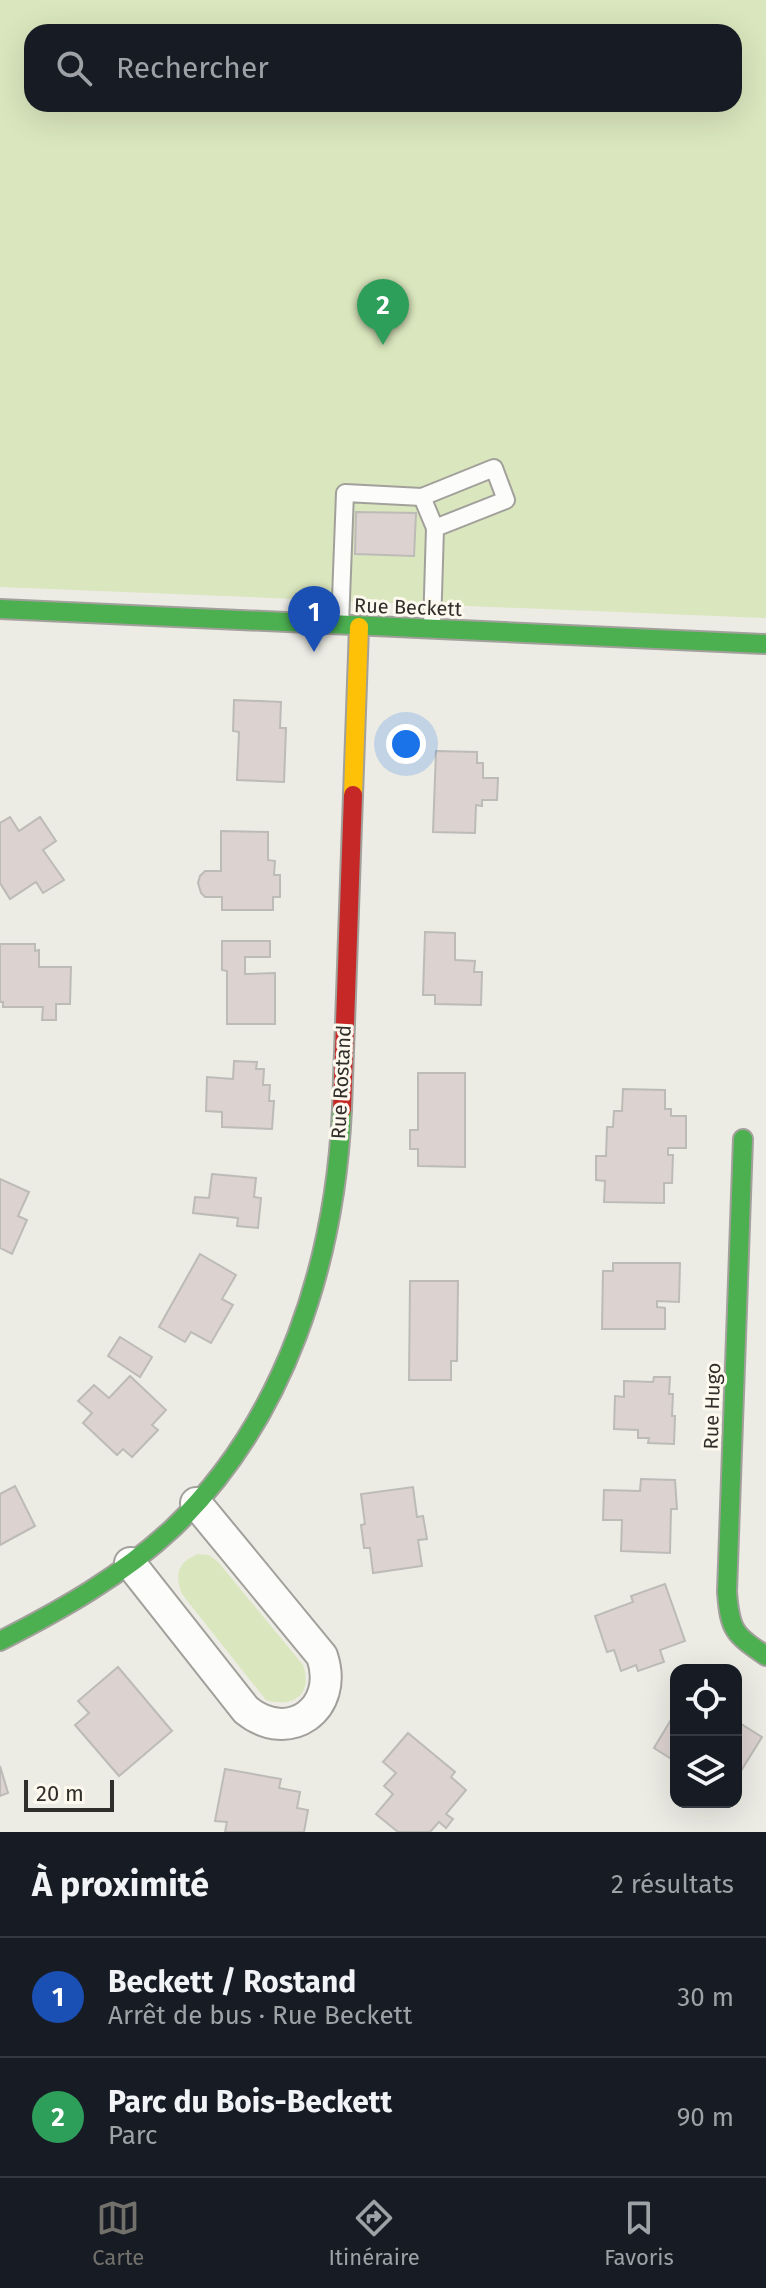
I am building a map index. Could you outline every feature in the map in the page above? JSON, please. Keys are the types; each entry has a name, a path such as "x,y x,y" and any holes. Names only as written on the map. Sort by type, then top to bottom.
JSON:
{"street":[{"name":"Rue Beckett","path":"0,609 339,627 766,644"},
{"name":"Rue Rostand","path":"0,1641 130,1563 196,1503 224,1471 280,1382 314,1291 327,1235 340,1136 359,627"},
{"name":"Rue Hugo","path":"743,1139 727,1592 729,1620 734,1629 740,1638 766,1656"},
{"path":"130,1563 246,1710 257,1719 284,1724 310,1714 319,1705 327,1681 322,1656 196,1503"}],"lane":[{"path":"339,627 345,493 422,497 494,468 506,500 435,528"},
{"path":"422,497 435,528 432,630"}],"green space":[{"path":"0,0 766,0 766,618 0,587"},
{"path":"198,1554 209,1555 218,1562 303,1665 305,1684 299,1696 285,1702 266,1700 182,1594 178,1575 182,1565"}],"building":[{"path":"356,512 416,513 414,556 355,554"},
{"path":"234,700 281,702 280,728 286,728 284,782 237,780 239,732 233,731"},
{"path":"436,751 477,752 477,763 483,763 483,778 498,778 497,800 482,800 482,806 476,805 475,833 433,832"},
{"path":"10,817 19,831 40,817 56,841 43,850 64,880 43,893 36,882 10,899 0,883 0,823"},
{"path":"221,831 268,832 268,860 275,861 274,875 280,875 280,897 273,897 273,910 222,910 222,897 205,897 201,893 198,883 200,876 205,871 221,871"},
{"path":"425,932 455,933 455,960 475,961 474,972 482,972 481,1005 435,1004 435,995 423,995"},
{"path":"222,941 270,941 270,957 245,957 245,974 275,973 275,1024 227,1024 227,971 222,970"},
{"path":"0,944 35,944 35,951 39,950 39,967 71,967 70,1004 56,1004 56,1020 42,1020 43,1007 3,1007 3,1002 0,1002"},
{"path":"234,1061 257,1062 256,1069 264,1069 263,1085 270,1085 269,1101 274,1101 272,1129 222,1127 222,1112 206,1111 207,1077 233,1079"},
{"path":"418,1073 465,1073 465,1167 418,1166 418,1149 410,1149 410,1130 418,1130"},
{"path":"623,1089 665,1090 665,1109 671,1109 671,1116 686,1116 686,1148 668,1148 668,1155 673,1155 672,1183 664,1183 664,1203 604,1202 605,1181 596,1180 596,1156 606,1156 607,1127 613,1127 614,1111 622,1111"},
{"path":"212,1174 256,1178 254,1197 261,1198 258,1228 237,1226 238,1218 193,1213 195,1197 209,1198"},
{"path":"0,1179 29,1192 18,1216 27,1220 12,1254 0,1248"},
{"path":"200,1254 236,1275 222,1299 233,1305 211,1343 191,1332 185,1342 159,1327"},
{"path":"613,1263 680,1263 679,1302 657,1301 657,1307 665,1308 665,1329 602,1329 603,1271 613,1271"},
{"path":"410,1281 458,1281 457,1361 451,1361 451,1380 409,1380"},
{"path":"120,1337 152,1357 140,1377 108,1356"},
{"path":"130,1376 166,1410 152,1425 158,1430 132,1457 123,1449 117,1455 83,1423 92,1413 78,1401 94,1385 109,1398"},
{"path":"654,1377 670,1377 669,1394 673,1394 672,1416 675,1416 674,1444 648,1443 649,1438 638,1438 638,1430 614,1429 615,1396 624,1397 624,1381 653,1382"},
{"path":"641,1479 675,1480 677,1509 671,1509 670,1553 621,1551 622,1520 603,1520 604,1490 640,1491"},
{"path":"15,1486 35,1526 0,1545 0,1494"},
{"path":"413,1487 417,1517 423,1516 427,1539 418,1540 422,1566 373,1573 370,1548 364,1548 361,1494"},
{"path":"665,1584 685,1641 660,1650 664,1662 638,1671 636,1665 621,1671 614,1650 607,1652 595,1616 633,1602 631,1596"},
{"path":"118,1667 172,1731 119,1776 75,1725 89,1713 78,1701"},
{"path":"670,1721 670,1758 654,1748"},
{"path":"742,1724 762,1737 742,1769"},
{"path":"408,1733 455,1772 451,1777 466,1790 446,1814 453,1819 446,1828 439,1822 430,1832 398,1832 376,1814 393,1794 384,1786 396,1773 383,1762"},
{"path":"0,1766 8,1793 0,1796"},
{"path":"225,1769 281,1779 279,1788 300,1792 297,1808 308,1810 304,1832 225,1832 227,1822 215,1821"}],"traffic: fast":[{"path":"0,609 766,644"},
{"path":"0,1641 91,1590 154,1545 212,1485 246,1438 274,1388 297,1335 315,1280 329,1224 342,1109"},
{"path":"743,1139 727,1592 732,1624 740,1636 766,1656"}],"traffic: slow":[{"path":"353,795 359,627"}],"traffic: jam":[{"path":"342,1109 353,795"}],"place":[{"name":"Parc du Bois-Beckett","path":"383,345"},
{"name":"Beckett / Rostand","path":"314,652"}]}
